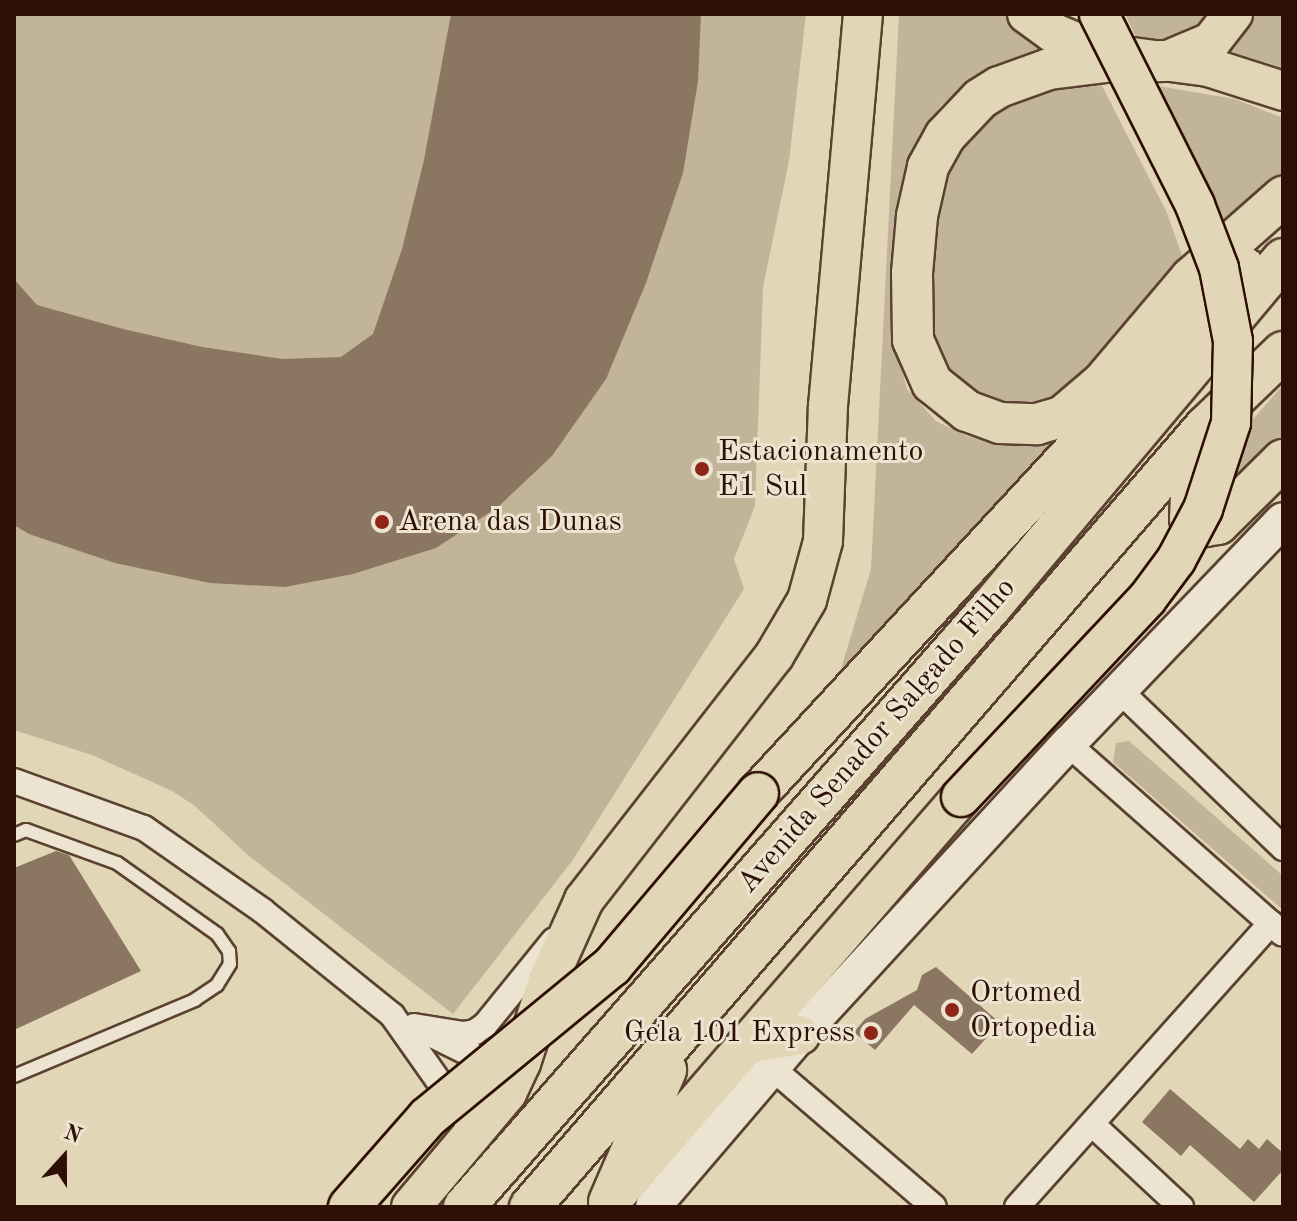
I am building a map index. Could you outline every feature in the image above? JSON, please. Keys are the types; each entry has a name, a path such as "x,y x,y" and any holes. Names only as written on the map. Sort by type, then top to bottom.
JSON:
{"highway":[{"path":"1165,61 1106,62 1049,69 999,87 980,99 945,136 928,167 917,216 912,273 913,340 932,383 967,411 1000,423 1037,424 1062,417 1103,382 1191,278 1283,197"},
{"path":"349,1207 428,1117 612,966 758,793 1161,358 1230,279 1283,233"},
{"name":"Avenida Senador Salgado Filho","path":"464,1207 991,607 1283,259"},
{"name":"Avenida Senador Salgado Filho","path":"530,1207 680,1038 1205,427 1283,352"},
{"path":"1205,427 1188,512 1198,524 1223,521 1283,460"},
{"path":"607,1205 680,1038"}],"main road":[{"path":"411,1207 476,1134 516,1077 549,978 584,900 774,656 807,600 817,570 825,519 828,406 863,14"},
{"path":"1027,14 1052,32 1085,46 1208,67 1276,87"},
{"path":"653,1207 760,1056 961,797 1147,599 1176,560 1203,509 1231,423 1233,341 1219,268 1195,205 1099,14"},
{"path":"1165,61 1199,51 1211,42 1233,14"},
{"path":"607,1205 760,1056 800,1035 1068,744 1283,520"}],"street":[{"path":"1119,690 1283,848"},
{"path":"1017,1207 1277,928 1068,744"},
{"path":"14,781 144,828 263,911 403,1020 516,1077"},
{"path":"403,1020 463,1034 485,1025 584,900"},
{"path":"403,1020 476,1134"},
{"path":"760,1056 934,1207"},
{"path":"1092,1124 1181,1207"}],"lane":[{"path":"14,1076 195,1000 217,985 230,964 229,951 217,934 117,863 18,831"}],"shaded area":[{"name":"Arena das Dunas","path":"14,14 806,14 789,161 763,287 755,506 734,559 744,589 572,861 453,1014 248,855 195,806 172,791 92,755 14,730"},
{"path":"899,14 1006,14 1058,51 982,75 941,105 917,143 900,209 899,361 907,389 936,421 967,436 1002,445 1032,445 1049,441 1090,411 839,676 871,569"},
{"path":"1125,14 1221,14 1184,46 1137,39"},
{"path":"1244,14 1279,14 1283,18 1283,68 1222,49"},
{"path":"1089,79 1101,84 1167,213 1187,269 1101,373 1048,407 1011,406 985,400 941,364 930,347 922,286 949,158 999,106 1034,90"},
{"path":"1158,86 1235,99 1283,118 1283,180 1229,235"},
{"path":"1283,385 1283,448 1224,511 1248,425"},
{"path":"1129,741 1283,876 1283,910 1113,762 1116,743"}],"building":[{"name":"Arena das Dunas","path":"451,14 701,14 698,81 683,173 646,283 606,379 552,456 498,507 436,548 353,574 285,587 210,583 115,563 29,534 14,525 14,279 37,305 123,329 202,347 282,359 341,357 373,334 402,249 424,160"},
{"path":"56,851 69,855 141,971 14,1030 14,868"},
{"name":"Ortomed Ortopedia","path":"936,967 1000,1023 972,1054 914,1005 875,1050 854,1032 865,1019 917,990 922,975"},
{"path":"1170,1089 1240,1149 1248,1139 1259,1149 1267,1139 1283,1153 1283,1170 1254,1202 1190,1145 1181,1156 1142,1122"}],"place":[{"name":"Estacionamento E1 Sul","path":"702,469"},
{"name":"Arena das Dunas","path":"382,522"},
{"name":"Ortomed Ortopedia","path":"952,1010"},
{"name":"Gela 101 Express","path":"871,1033"}]}
